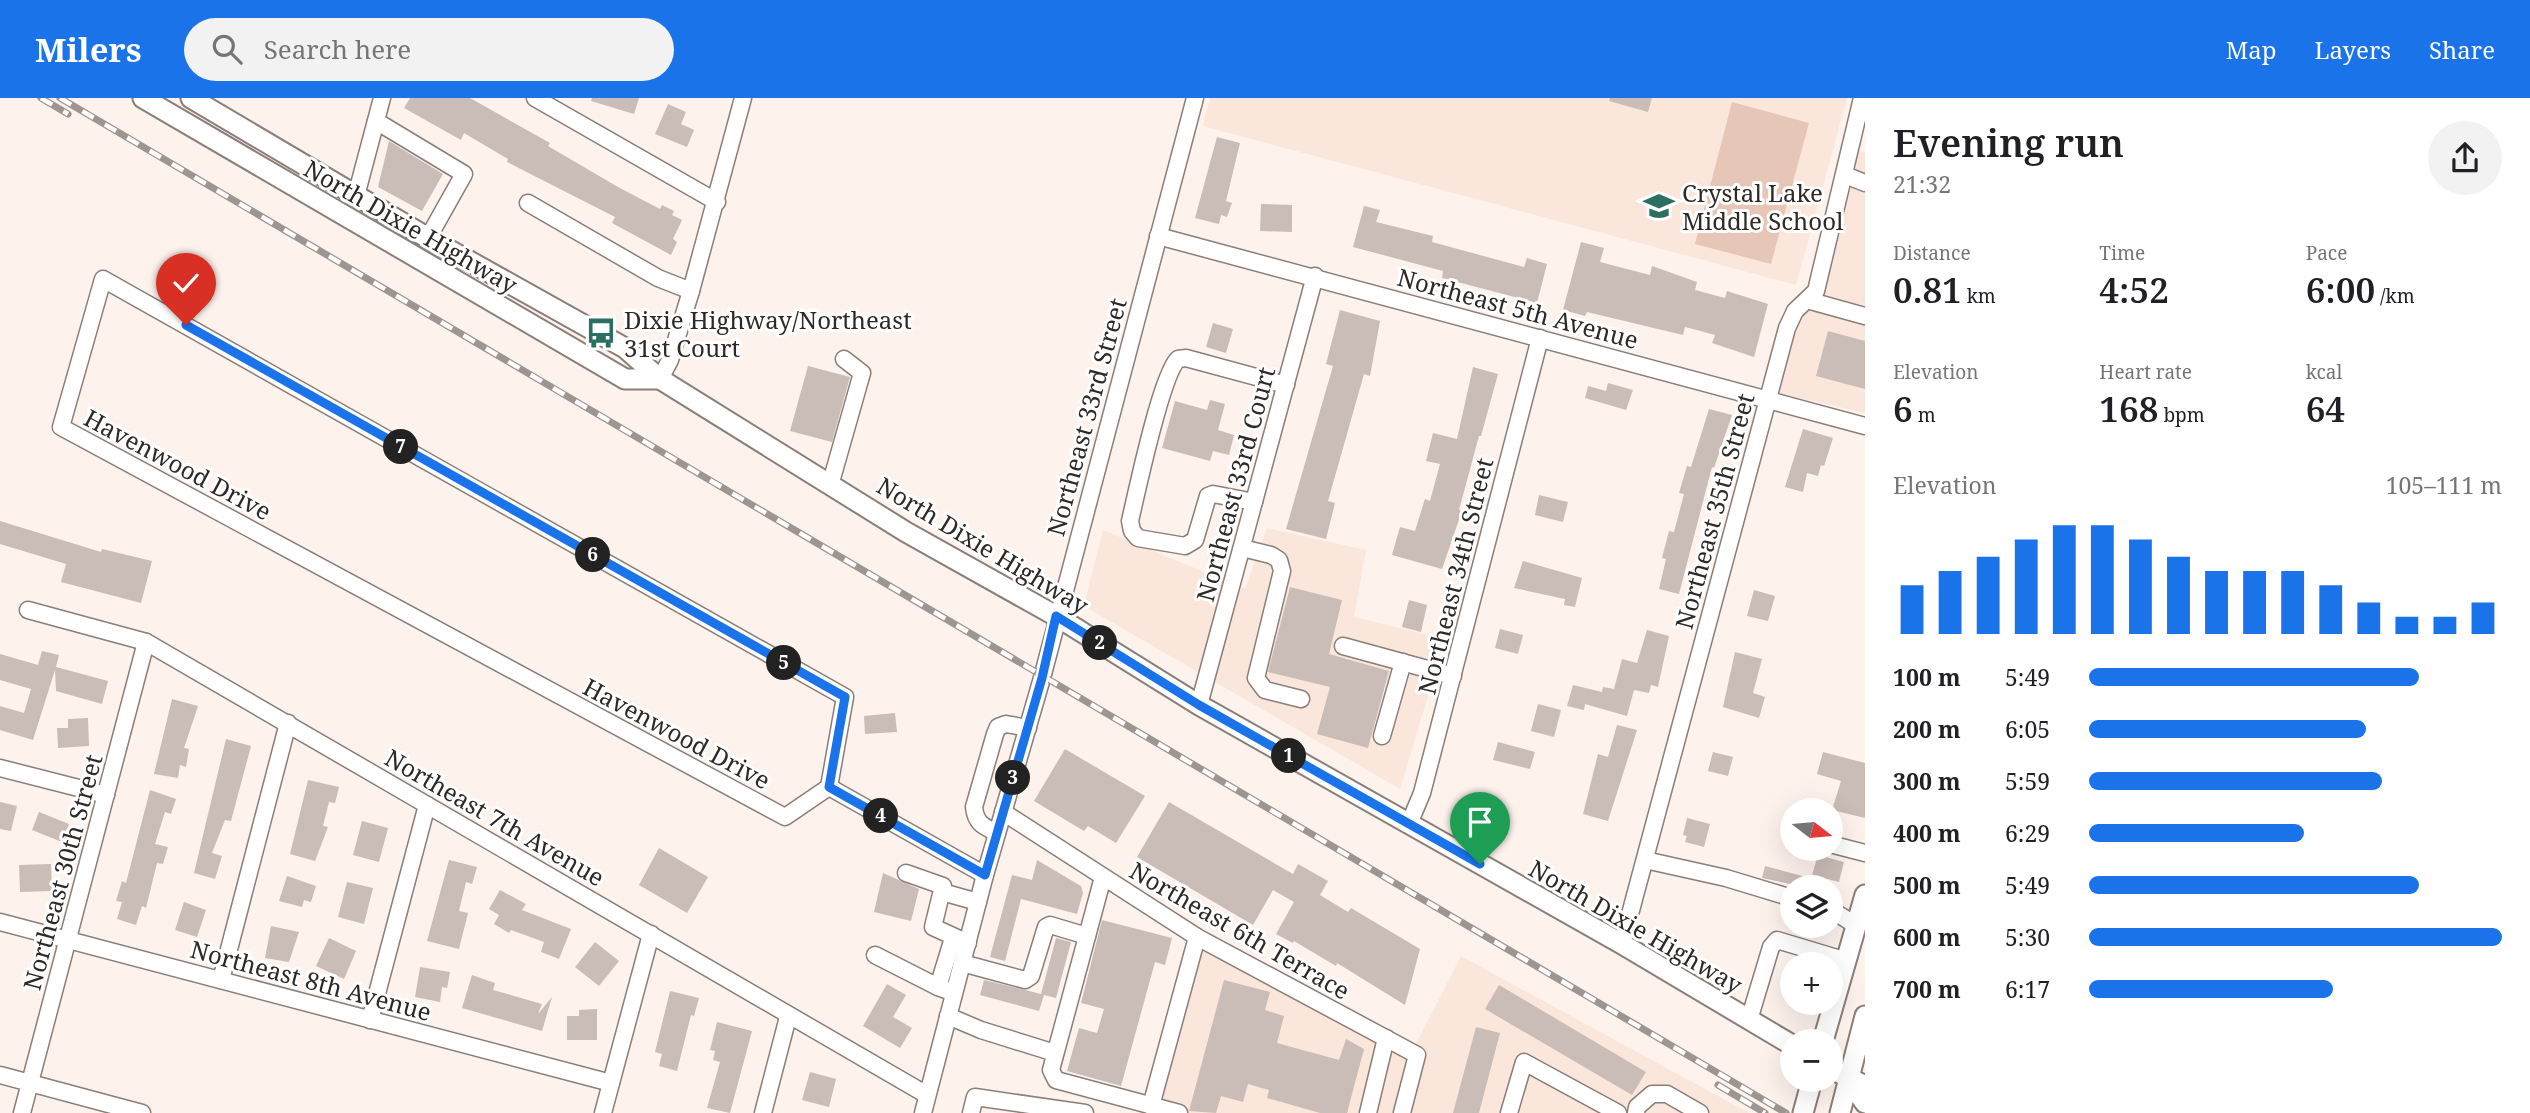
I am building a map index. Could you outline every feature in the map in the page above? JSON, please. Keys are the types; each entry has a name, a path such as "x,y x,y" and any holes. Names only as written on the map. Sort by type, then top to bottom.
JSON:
{"main road":[{"name":"North Dixie Highway","path":"143,98 625,379 660,379"},
{"name":"North Dixie Highway","path":"191,98 428,238 625,348 660,379 984,578 1056,616 1199,705 1622,944 1780,1038"},
{"path":"1827,1029 1865,895"},
{"path":"1840,1113 1856,1082 1864,1025"},
{"path":"1856,1082 1865,1103"},
{"path":"1803,1113 1809,1092"}],"street":[{"path":"356,196 382,98"},
{"path":"535,98 558,104 717,202"},
{"path":"660,379 670,360 691,291 743,98"},
{"name":"Northeast 33rd Street","path":"923,1113 962,963 960,940 978,902 1028,728 1195,98"},
{"name":"Northeast 35th Street","path":"1622,944 1787,328 1795,311 1816,291 1845,176 1858,143 1862,98"},
{"path":"376,121 464,174 428,238"},
{"path":"1845,176 1865,183"},
{"path":"528,203 658,278 691,291"},
{"name":"Northeast 5th Avenue","path":"1158,236 1315,276 1865,426"},
{"name":"Northeast 33rd Court","path":"1199,705 1315,276"},
{"name":"Havenwood Drive","path":"103,279 845,697 829,787 785,817 61,427 103,279"},
{"path":"1807,300 1865,316"},
{"name":"Northeast 34th Street","path":"1409,824 1422,793 1540,338"},
{"path":"1254,502 1213,494 1208,496 1195,540 1185,546 1138,538 1132,531 1130,521 1167,377 1178,359 1186,358 1286,385"},
{"path":"831,482 862,373 844,359"},
{"path":"1241,548 1271,555 1279,560 1282,571 1256,678 1265,690 1301,699"},
{"name":"Northeast 7th Avenue","path":"28,610 146,642 927,1095"},
{"name":"Northeast 30th Street","path":"22,1113 146,642"},
{"path":"1343,646 1453,676"},
{"path":"1382,736 1403,662"},
{"path":"221,980 288,723"},
{"path":"997,833 980,825 974,807 995,734 998,727 1006,724 1028,728"},
{"path":"0,768 106,795"},
{"path":"829,787 985,875"},
{"path":"370,1020 427,805"},
{"name":"Northeast 6th Terrace","path":"1003,813 1197,937 1417,1055 1402,1113"},
{"path":"1843,847 1865,853"},
{"path":"1645,860 1726,878 1780,894"},
{"path":"906,873 943,886 933,927 960,940 938,988"},
{"path":"1103,877 1051,1070 1055,1080 1179,1113"},
{"path":"942,892 978,902"},
{"path":"1843,917 1857,926"},
{"name":"Northeast 8th Avenue","path":"0,922 611,1083"},
{"path":"962,963 1025,980 1031,976 1046,927 1050,925 1087,936"},
{"path":"603,1113 651,934"},
{"path":"1152,1106 1197,937"},
{"path":"1749,1020 1771,947 1777,940 1847,961"},
{"path":"876,954 938,988 954,992"},
{"path":"948,1016 981,1030 1055,1053"},
{"path":"763,1113 789,1017"},
{"path":"1368,1113 1386,1038"},
{"path":"1509,1113 1524,1062 1618,1113"},
{"path":"0,1075 142,1113"},
{"path":"1636,1113 1637,1107 1652,1094 1667,1094 1700,1113"},
{"path":"971,1113 975,1097 1085,1113"}],"shaded area":[{"name":"Crystal Lake Middle School","path":"1210,98 1847,98 1796,285 1203,126"},
{"path":"1732,102 1809,123 1771,264 1695,244"},
{"path":"1857,150 1865,153 1865,413 1779,393 1799,320 1823,298 1851,187"},
{"path":"1267,528 1366,550 1354,617 1445,639 1400,789 1089,609 1085,601 1103,530 1245,589"},
{"path":"1202,947 1409,1058 1461,956 1749,1113 1147,1113"}],"building":[{"path":"410,98 470,98 550,143 548,146 618,187 660,209 662,205 674,211 672,215 682,220 673,239 677,242 671,255 612,223 615,217 507,162 508,159 464,133 461,140 404,108"},
{"path":"592,98 639,98 634,114 591,101"},
{"path":"1610,98 1652,98 1648,112 1609,101"},
{"path":"668,104 686,112 681,124 694,130 687,147 655,134"},
{"path":"1217,137 1240,143 1226,201 1232,203 1227,217 1221,215 1219,224 1195,218"},
{"path":"389,141 443,174 422,211 378,187"},
{"path":"1261,204 1292,205 1292,232 1260,231"},
{"path":"1364,206 1380,210 1376,222 1433,236 1432,242 1524,267 1527,258 1547,264 1537,303 1442,278 1443,271 1353,247"},
{"path":"1581,242 1604,248 1600,262 1650,275 1652,266 1697,282 1695,290 1725,298 1727,291 1768,304 1754,357 1712,343 1715,335 1685,327 1683,335 1587,312 1585,316 1563,310"},
{"path":"1340,310 1380,321 1370,376 1364,374 1328,501 1335,503 1326,539 1286,529 1333,366 1326,364"},
{"path":"1213,323 1233,329 1226,353 1206,347"},
{"path":"1828,331 1865,341 1865,389 1816,376"},
{"path":"808,366 850,377 832,442 790,431"},
{"path":"1473,367 1498,374 1459,510 1462,511 1442,569 1392,555 1400,527 1415,531 1425,499 1430,501 1440,464 1426,461 1433,433 1457,439"},
{"path":"1608,383 1633,390 1626,410 1585,398 1588,386 1606,391"},
{"path":"1210,400 1225,404 1218,430 1234,435 1229,455 1213,451 1210,461 1162,448 1175,401 1207,410"},
{"path":"1709,409 1732,415 1714,468 1712,467 1679,594 1659,589 1666,559 1662,558 1669,531 1674,532 1684,494 1679,493 1687,466 1691,467"},
{"path":"1803,429 1833,438 1818,476 1807,473 1803,492 1785,487"},
{"path":"1539,495 1568,502 1563,522 1535,515"},
{"path":"0,521 101,552 102,549 152,561 141,603 61,582 66,564 0,544"},
{"path":"1523,561 1582,578 1575,607 1564,605 1565,599 1514,588"},
{"path":"1290,587 1342,600 1329,654 1389,671 1368,748 1317,734 1330,687 1268,672"},
{"path":"1754,590 1775,596 1768,621 1747,616"},
{"path":"1409,600 1427,605 1421,632 1402,627"},
{"path":"1500,629 1523,635 1518,654 1495,648"},
{"path":"1647,630 1669,636 1658,687 1651,685 1649,693 1634,690 1627,716 1585,704 1584,710 1567,706 1573,685 1602,692 1603,687 1614,689 1622,659 1637,663"},
{"path":"42,651 59,655 56,667 108,681 102,704 56,691 55,670 33,740 0,730 0,706 24,713 31,689 0,680 0,654 38,665"},
{"path":"1735,652 1762,659 1753,693 1765,697 1759,718 1723,707"},
{"path":"172,699 198,706 184,748 189,749 186,767 180,765 178,778 154,774"},
{"path":"1538,704 1561,710 1554,737 1531,731"},
{"path":"895,713 897,732 865,734 864,716"},
{"path":"88,718 89,746 58,748 57,728 68,728 68,719"},
{"path":"1617,725 1637,730 1608,821 1583,814 1598,754 1608,757"},
{"path":"226,739 251,746 231,821 225,820 212,853 222,856 215,879 194,873"},
{"path":"1498,742 1535,752 1530,769 1493,760"},
{"path":"1065,749 1145,796 1116,843 1088,826 1084,831 1034,801"},
{"path":"1713,752 1733,757 1728,776 1708,771"},
{"path":"1823,752 1865,763 1865,818 1843,813 1843,798 1836,798 1841,781 1817,774"},
{"path":"308,780 339,787 335,803 329,802 323,826 328,827 315,861 290,854"},
{"path":"150,790 176,799 171,814 165,812 155,844 168,847 163,864 157,863 146,908 142,906 136,925 117,919 122,902 116,901 122,881 126,883"},
{"path":"0,802 17,806 11,831 0,829"},
{"path":"1169,802 1293,874 1298,864 1328,881 1320,895 1348,912 1351,908 1420,949 1405,1005 1337,963 1336,966 1294,941 1293,943 1276,934 1294,902 1273,890 1253,925 1137,857"},
{"path":"39,812 69,824 62,842 32,830"},
{"path":"1687,818 1710,824 1704,847 1685,842 1687,836 1683,835"},
{"path":"362,821 388,828 379,862 353,855"},
{"path":"659,848 708,877 687,913 639,885"},
{"path":"449,860 477,867 472,884 466,882 459,911 468,913 459,949 427,941"},
{"path":"1037,860 1081,886 1083,893 1077,914 1021,899 1005,961 990,957 1012,875 1032,880"},
{"path":"1816,861 1844,862 1841,875 1812,875"},
{"path":"51,864 52,891 20,892 19,865"},
{"path":"1765,866 1799,875 1780,875 1780,882 1762,878"},
{"path":"883,873 919,889 911,921 874,912"},
{"path":"287,876 316,886 311,902 304,900 302,907 279,901"},
{"path":"347,882 373,888 364,924 338,917"},
{"path":"500,890 526,904 522,910 571,929 559,959 541,952 544,942 511,930 509,933 494,924 499,915 489,909"},
{"path":"184,902 206,910 197,937 175,930"},
{"path":"1102,920 1172,938 1165,965 1155,962 1121,1086 1067,1071 1079,1028 1097,1033 1104,1009 1081,1003"},
{"path":"271,926 299,932 289,962 265,958"},
{"path":"329,938 356,951 344,979 316,966"},
{"path":"1056,938 1071,942 1056,998 1044,995 1039,1011 980,995 984,980 1041,994"},
{"path":"595,942 619,961 599,986 575,967"},
{"path":"420,967 450,972 447,988 442,987 440,1002 415,997"},
{"path":"472,975 495,983 493,990 542,1004 538,1014 552,997 542,1031 462,1008"},
{"path":"1224,980 1270,992 1265,1010 1284,1016 1277,1043 1339,1060 1346,1039 1364,1049 1347,1113 1320,1113 1267,1098 1269,1090 1248,1084 1243,1102 1221,1096 1216,1113 1189,1111"},
{"path":"887,984 906,995 893,1017 912,1028 900,1048 863,1026"},
{"path":"1499,985 1646,1072 1632,1095 1485,1009"},
{"path":"670,991 699,998 694,1016 691,1015 677,1071 659,1066 662,1054 655,1052"},
{"path":"597,1009 597,1040 567,1040 567,1016 579,1016 579,1010"},
{"path":"717,1022 752,1031 730,1113 707,1108 720,1062 713,1060 715,1051 710,1050"},
{"path":"1476,1027 1500,1033 1479,1113 1453,1113"},
{"path":"810,1072 836,1079 829,1107 802,1100"}],"railway":[{"path":"41,98 68,114"},
{"path":"60,98 1786,1113"},
{"path":"1718,1085 1765,1113"}],"place":[{"name":"Crystal Lake Middle School","path":"1659,206"},
{"name":"Dixie Highway/Northeast 31st Court","path":"601,333"}],"route":[{"path":"186,325 845,697 829,787 985,875 1042,678 1056,616 1199,705 1480,864"}]}
